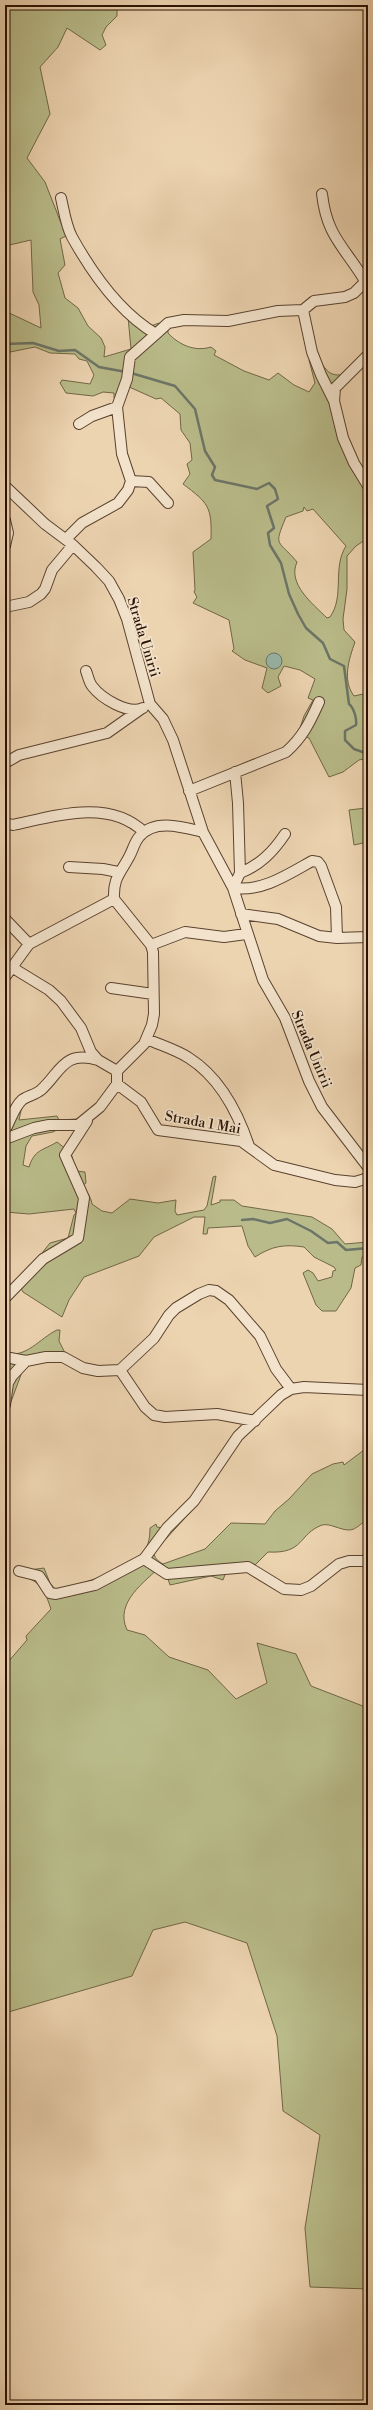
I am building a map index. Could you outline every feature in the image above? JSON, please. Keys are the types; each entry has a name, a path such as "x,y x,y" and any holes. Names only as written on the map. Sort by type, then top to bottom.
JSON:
{"street":[{"path":"5,607 29,602 41,594 45,590 52,570 82,523 118,503 128,490 132,481 122,454 117,408 127,379 130,357 168,323 184,320 207,322 228,321 278,311 303,310 314,300 350,295 366,280 332,234 324,216 322,194"},
{"path":"60,198 71,236 92,267 123,310 140,324 156,334"},
{"path":"303,310 312,352 320,376 334,401 343,438 354,463 368,486"},
{"path":"334,401 335,388 368,355"},
{"path":"79,424 92,416 117,408"},
{"path":"132,481 149,482 168,503"},
{"name":"Strada Unirii","path":"5,486 45,524 70,542 109,582 119,599 127,619 150,704 163,719 173,740 203,832 233,888 246,934 263,980 285,1018 309,1081 322,1107 368,1167"},
{"path":"5,520 8,533 5,546"},
{"path":"86,671 91,685 111,702 133,709 141,709"},
{"path":"189,791 286,752 298,741 308,728 319,702"},
{"path":"5,762 19,755 107,733 150,704"},
{"path":"235,772 238,803 240,873 233,888 247,890 262,886 312,862 318,862 321,866 336,907 336,938"},
{"path":"5,823 13,824 91,811 119,818 133,824 144,832"},
{"path":"5,1298 43,1259 78,1238 84,1198 65,1155 89,1118 117,1084 117,1070 147,1039 154,1014 153,952 151,945 114,899 118,872 129,857 138,838 144,832 156,826 166,825 203,832"},
{"path":"240,873 251,869 268,856 285,834"},
{"path":"69,867 103,868 118,872"},
{"path":"5,977 29,944 114,899"},
{"path":"241,914 278,920 319,936 336,938 368,937"},
{"path":"5,919 29,944"},
{"path":"151,945 185,932 224,937 246,934"},
{"path":"13,968 50,990 62,1001 81,1028 91,1052 98,1060"},
{"path":"111,988 154,994"},
{"path":"147,1039 189,1057 204,1070 219,1088 240,1120 249,1146"},
{"path":"5,1130 21,1101 40,1092 58,1068 69,1060 86,1056 98,1060 117,1070"},
{"name":"Strada 1 Mai","path":"117,1084 141,1102 158,1130 172,1133 232,1139 249,1146 274,1164 335,1180 355,1182 368,1178"},
{"path":"5,1139 34,1128 49,1125 78,1125 89,1118"},
{"path":"5,1356 26,1361 46,1357 63,1358 83,1368 120,1370 154,1338 169,1314 176,1308 199,1294 209,1290 216,1290 225,1296 255,1330 276,1369 291,1389"},
{"path":"5,1405 8,1383 12,1376 26,1361"},
{"path":"120,1370 145,1407 154,1415 165,1417 217,1414 255,1421"},
{"path":"19,1571 39,1576 50,1593 56,1594 95,1585 144,1559 163,1533 194,1501 238,1436 281,1395 291,1389 319,1386 368,1390"},
{"path":"144,1559 167,1574 248,1567 278,1586 294,1590 311,1586 339,1564 349,1561 368,1560"}],"green space":[{"path":"5,5 113,5 117,7 117,16 106,27 102,35 106,45 100,50 67,28 58,47 40,67 50,114 27,158 45,182 61,223 68,235 60,239 65,265 58,273 65,298 78,308 88,326 101,338 105,347 104,357 131,349 128,317 148,327 159,323 168,329 168,333 182,344 199,349 211,347 216,351 214,355 244,371 269,380 278,373 294,385 309,392 315,383 309,360 317,358 328,372 332,374 346,374 338,392 337,399 348,443 368,480 368,538 356,546 347,556 347,589 343,619 344,630 355,642 349,662 347,676 350,690 354,696 368,693 368,758 359,760 343,772 329,777 309,738 298,734 304,716 313,700 308,698 315,679 300,670 284,666 278,677 281,686 268,693 262,688 267,668 245,660 232,651 234,649 229,620 193,603 197,597 194,592 193,552 211,539 211,519 207,506 203,501 183,484 190,474 187,464 192,460 190,443 181,430 180,414 161,398 156,399 127,386 122,401 114,398 114,393 103,392 93,396 66,393 60,383 62,380 90,384 94,375 87,361 79,359 75,354 50,353 35,347 5,353 5,311 41,328 39,305 33,292 31,240 5,246","holes":["304,507 307,511 313,509 346,546 340,563 337,600 330,617 327,618 309,600 298,586 295,570 297,562 282,546 279,539 286,517 303,511"]},
{"path":"368,789 368,842 354,845 349,810 366,808"},
{"path":"22,1106 19,1120 57,1116 59,1120 77,1119 53,1132 32,1136 26,1146 23,1165 29,1167 31,1161 37,1154 43,1149 57,1142 71,1153 76,1171 85,1172 86,1183 83,1185 90,1196 92,1204 102,1211 112,1213 130,1199 158,1203 176,1200 175,1211 177,1215 204,1210 207,1206 213,1177 216,1176 211,1205 220,1202 220,1200 234,1200 242,1206 312,1217 332,1229 345,1244 368,1242 368,1255 362,1257 361,1265 355,1268 351,1288 336,1311 322,1311 316,1305 303,1273 308,1270 313,1273 318,1281 332,1277 333,1271 336,1270 334,1267 314,1257 304,1247 284,1246 273,1248 255,1257 248,1246 242,1226 208,1228 207,1234 203,1234 205,1217 194,1217 154,1237 139,1256 84,1277 69,1300 62,1317 23,1292 18,1283 50,1243 68,1238 74,1215 76,1213 74,1209 29,1214 5,1212 5,1111"},
{"path":"57,1330 60,1330 59,1341 65,1353 33,1362 22,1372 5,1418 5,1353 20,1353 32,1347"},
{"path":"368,1447 368,1520 354,1529 346,1530 328,1525 322,1525 309,1533 295,1547 280,1552 268,1552 250,1570 226,1572 223,1580 211,1576 170,1585 163,1564 205,1549 231,1523 265,1524 275,1511 289,1499 312,1474 333,1464 343,1462 344,1465"},
{"path":"195,1507 154,1552 159,1562 163,1564 140,1585 128,1602 124,1620 127,1630 145,1635 169,1657 208,1670 236,1699 267,1683 257,1643 296,1654 311,1686 368,1708 368,2289 310,2287 305,2228 320,2135 283,2111 277,2036 247,1943 185,1922 153,1930 132,1976 5,2013 5,1661 8,1662 27,1640 26,1636 51,1609 41,1587 33,1580 28,1578 29,1570 44,1568 50,1583 56,1590 103,1576 137,1558 144,1551 149,1540 150,1528 156,1524 157,1527 163,1528"}],"shaded area":[{"path":"274,653 280,655 282,661 280,667 274,669 268,667 266,661 268,655"}],"waterway":[{"path":"5,344 33,343 59,351 75,350 99,367 126,372"},
{"path":"131,373 175,386 195,409 205,451 215,467 212,475 215,480 257,489 269,483 275,489 278,499 267,506 274,528 268,533 270,545 281,563 289,594 306,628 323,643 330,659 344,666 349,704 356,717 356,725 345,731 345,740 354,749 368,754"},
{"path":"242,1220 253,1219 270,1223 287,1219 311,1231 328,1243 337,1242 346,1250 368,1248"}]}
